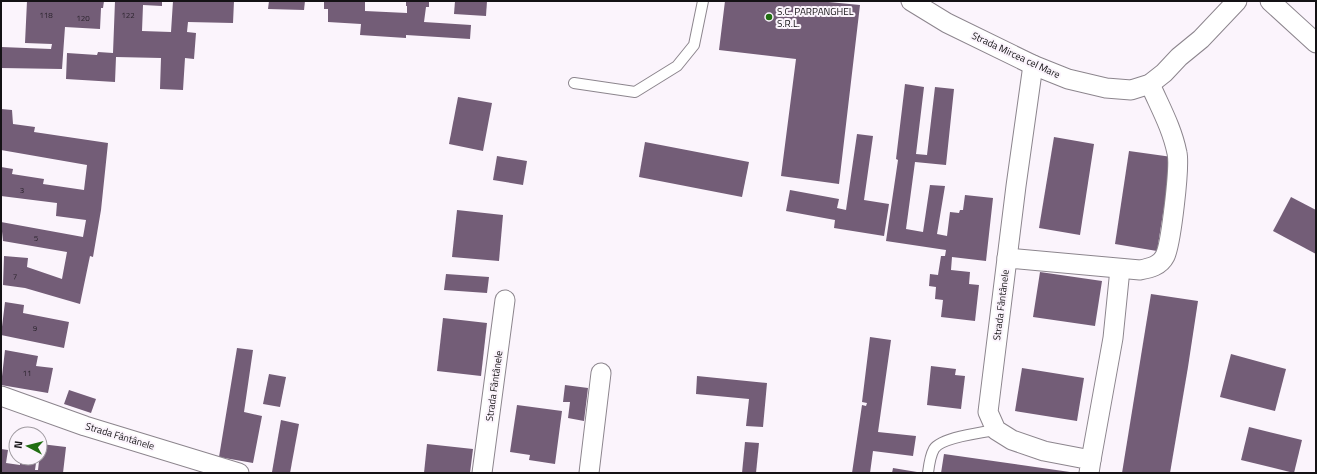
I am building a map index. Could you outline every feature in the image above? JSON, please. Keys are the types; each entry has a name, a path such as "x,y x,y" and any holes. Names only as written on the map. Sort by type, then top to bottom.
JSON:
{"street":[{"name":"Strada Mircea cel Mare","path":"911,1 946,23 1034,65 1068,79 1106,88 1131,90 1150,84 1164,73 1179,57 1201,39 1237,1"},
{"path":"1270,1 1316,43"},
{"name":"Strada Fântânele","path":"996,430 988,412 1007,258 1034,65"},
{"path":"1007,258 1140,270 1154,267 1165,256 1169,242 1177,177 1178,154 1171,129 1150,84"},
{"path":"996,430 1012,440 1090,466 1113,338 1120,269"},
{"name":"Strada Fântânele","path":"482,473 505,300"},
{"path":"589,473 601,373"},
{"name":"Strada Fântânele","path":"1,396 85,426 239,473"}],"lane":[{"path":"574,83 635,92 676,66 694,45 703,1"},
{"path":"928,473 934,447 954,438 996,430"}],"building":[{"path":"27,1 104,1 103,8 101,8 100,29 65,27 62,69 1,68 1,47 51,49 52,44 25,43"},
{"path":"115,1 162,1 162,6 143,5 142,31 171,32 173,1 234,1 233,23 188,22 187,32 196,33 194,59 185,58 183,90 160,89 161,58 116,57 115,82 66,79 67,53 97,55 98,52 113,53"},
{"path":"269,1 305,1 304,10 268,9"},
{"path":"324,1 365,1 365,11 407,13 406,1 429,1 429,7 426,7 424,22 471,25 470,39 406,35 406,38 360,35 361,24 328,22 328,9 324,9"},
{"path":"455,1 487,1 486,16 454,14"},
{"path":"725,1 818,1 860,5 839,184 781,176 796,59 719,50"},
{"path":"905,84 924,87 916,154 927,155 935,87 954,89 946,165 915,162 906,229 923,232 930,185 945,186 937,234 947,236 950,212 959,213 960,210 963,210 965,195 993,198 986,261 952,257 951,270 970,272 969,284 979,285 975,321 941,317 943,300 935,299 936,287 929,286 930,274 938,275 941,256 945,256 946,250 886,241 898,160 896,159"},
{"path":"458,97 492,103 483,151 449,144"},
{"path":"1,109 12,110 13,124 35,127 34,132 108,143 101,210 93,257 90,256 80,304 25,288 3,285 4,256 28,258 27,267 62,279 67,252 3,241 1,222 83,237 86,220 56,216 57,203 1,196 1,167 13,169 12,174 44,179 43,184 84,190 87,165 1,150"},
{"path":"857,134 873,136 864,200 889,204 884,236 834,228 835,220 786,211 790,190 839,199 837,208 846,210"},
{"path":"1054,137 1094,144 1080,235 1039,228"},
{"path":"645,142 749,162 742,197 639,177"},
{"path":"1129,151 1172,157 1157,251 1115,244"},
{"path":"497,156 527,161 523,185 493,180"},
{"path":"1291,197 1316,210 1316,254 1273,231"},
{"path":"457,210 503,215 499,261 452,257"},
{"path":"1040,272 1102,281 1095,326 1033,317"},
{"path":"446,274 489,277 487,293 444,290"},
{"path":"1151,294 1198,301 1188,367 1170,473 1122,473"},
{"path":"5,302 24,305 23,313 69,322 64,348 1,335"},
{"path":"443,318 487,323 481,376 437,371"},
{"path":"870,337 891,340 878,432 916,436 913,456 873,451 870,473 852,473 862,405 866,406 867,403 862,402"},
{"path":"237,348 253,350 244,412 262,416 253,463 219,457"},
{"path":"5,350 38,356 36,366 53,368 48,393 1,385"},
{"path":"1231,354 1286,369 1275,411 1220,397"},
{"path":"931,366 956,369 955,375 965,376 961,409 927,405"},
{"path":"1022,368 1084,378 1077,421 1015,411"},
{"path":"269,374 286,377 280,407 263,404"},
{"path":"697,376 767,383 763,427 746,426 749,399 696,394"},
{"path":"565,385 588,388 584,421 568,418 570,402 563,402"},
{"path":"69,390 96,399 91,413 64,404"},
{"path":"517,405 562,411 555,464 529,460 530,455 510,452"},
{"path":"281,420 299,424 290,473 272,472"},
{"path":"1249,427 1302,440 1294,473 1241,460"},
{"path":"745,442 759,443 756,473 742,473"},
{"path":"427,444 473,449 470,473 424,473"},
{"path":"48,445 66,447 63,473 1,473 1,449 8,450 6,463 8,463 8,466 36,466 35,470 38,470 38,466 48,466"},
{"path":"944,454 1070,472 1070,473 941,473"},
{"path":"893,468 917,472 917,473 892,473"}],"place":[{"name":"S.C. PARPANGHEL S.R.L.","path":"769,17"}]}
